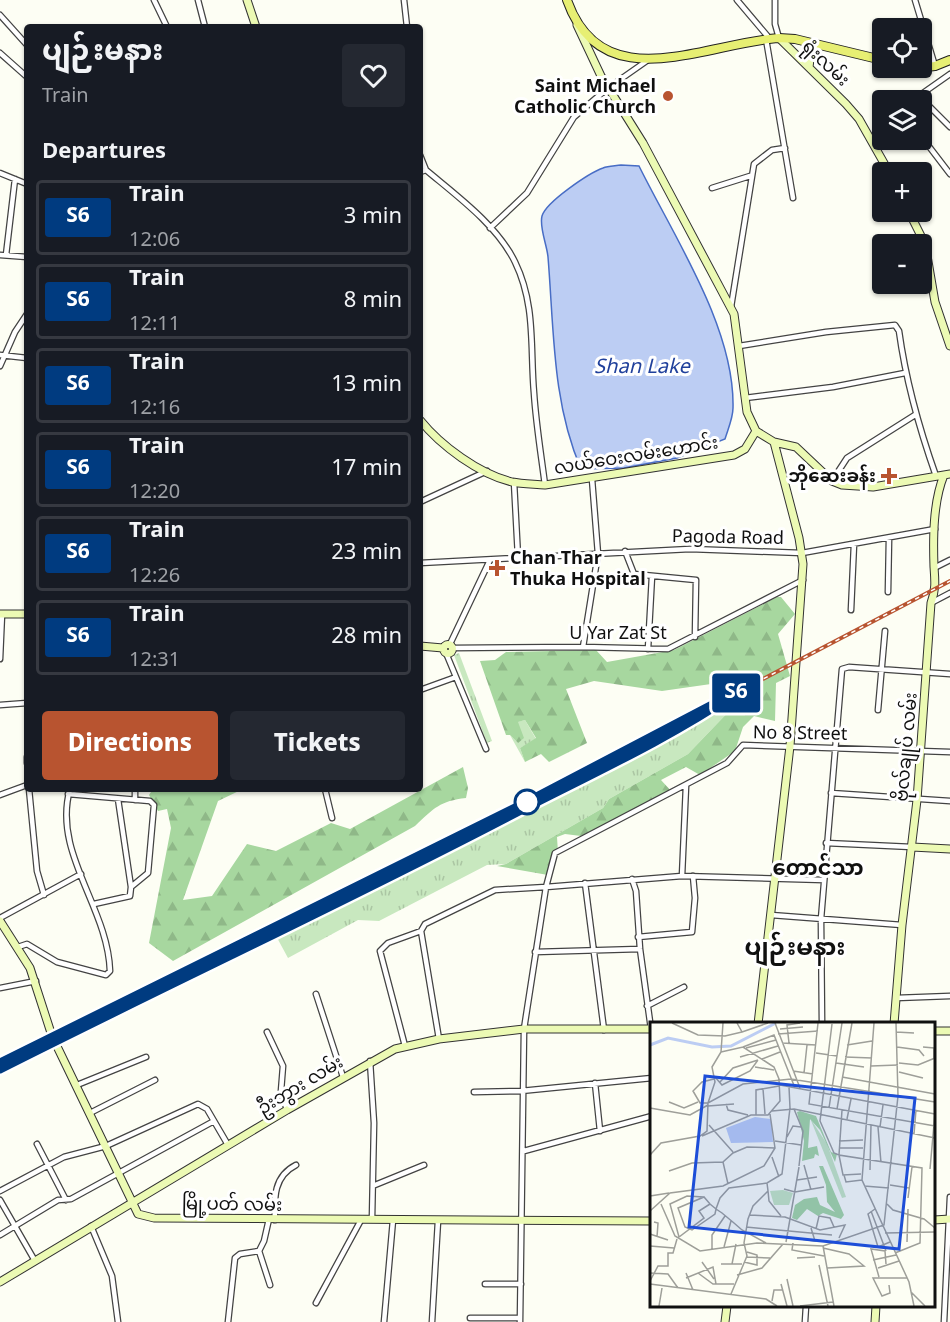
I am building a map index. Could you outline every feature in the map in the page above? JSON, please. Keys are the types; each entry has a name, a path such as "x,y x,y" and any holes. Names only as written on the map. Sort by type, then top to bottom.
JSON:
{"main road":[{"path":"567,0 575,23 589,38 607,50 634,59 648,60 779,38 872,58"},
{"path":"932,66 950,60"}],"street":[{"path":"154,0 165,24"},
{"path":"198,0 204,24"},
{"path":"247,0 255,24"},
{"path":"404,0 406,24"},
{"path":"737,0 768,39 793,198"},
{"path":"775,0 775,24 779,38"},
{"path":"915,0 935,66"},
{"path":"0,15 24,42"},
{"path":"575,23 608,88 643,143 731,307 736,319 739,346 745,398 750,422 756,431 774,442 796,447 832,481 842,485 873,486 943,475 915,416 898,328 890,324 739,346"},
{"name":"ရုံးလမ်း","path":"779,38 835,91 859,119 883,162"},
{"path":"809,68 811,52 819,45"},
{"path":"0,53 24,74"},
{"path":"490,228 527,193 574,117 608,88 648,60"},
{"path":"927,90 950,74"},
{"path":"932,109 950,127"},
{"path":"731,307 750,176 760,157 772,150 785,148"},
{"path":"932,150 950,174"},
{"path":"423,171 490,228 514,260 531,312 534,391 544,485"},
{"path":"0,173 24,183"},
{"path":"712,188 750,176"},
{"path":"15,179 3,255 24,257"},
{"path":"914,222 925,244 935,302 950,346"},
{"path":"0,366 2,356 24,318"},
{"path":"2,356 24,358"},
{"path":"745,398 832,387 905,373"},
{"path":"832,481 847,458 915,416"},
{"name":"လယ်ဝေးလမ်းဟောင်း","path":"423,423 468,461 487,471 514,482 544,485 734,455 745,449 756,431"},
{"path":"758,1022 773,879 777,868 803,580 802,553 774,442"},
{"path":"423,501 487,471"},
{"name":"ဗိုလ်ချုပ် လမ်း","path":"894,1022 902,925 917,800 928,671 931,603 937,583 934,568 937,492 943,475"},
{"path":"582,647 598,554 592,479"},
{"path":"514,482 518,557"},
{"name":"Pagoda Road","path":"423,563 690,549 802,553 935,529"},
{"path":"888,592 890,538"},
{"path":"851,609 854,544"},
{"path":"625,551 634,574 697,581 694,637"},
{"path":"486,749 456,677 448,648 490,560"},
{"path":"934,568 950,560"},
{"path":"648,649 652,576"},
{"name":"U Yar Zat St","path":"448,648 668,649 803,580"},
{"path":"931,603 950,593"},
{"path":"0,659 1,614 24,614"},
{"path":"878,710 885,631"},
{"path":"423,646 448,648"},
{"path":"822,1022 821,920 843,669 849,667 950,674"},
{"path":"423,689 456,677"},
{"path":"0,705 24,703"},
{"name":"No 8 Street","path":"520,1320 524,1151 521,1091 524,1029 552,857 727,763 743,745 950,752"},
{"path":"0,795 24,786"},
{"path":"682,876 686,786"},
{"path":"29,792 37,871 44,895"},
{"path":"18,947 23,944 31,946 57,962 76,969 106,975 110,971 108,953 94,904 69,841 65,822 69,792"},
{"path":"75,792 152,802 154,820 148,873 130,887"},
{"path":"135,792 135,801"},
{"path":"326,792 333,818"},
{"path":"831,793 950,801"},
{"path":"94,904 130,896 118,799"},
{"path":"826,843 950,849"},
{"path":"0,920 81,874"},
{"path":"438,1039 421,931 425,924 486,893 682,876 824,880"},
{"path":"638,937 692,932 693,876"},
{"path":"632,879 636,891 638,937 650,1024"},
{"path":"585,883 604,1030"},
{"path":"771,915 902,925"},
{"name":"မြို့ပတ် လမ်း","path":"0,920 36,981 52,1036 138,1214 154,1218 650,1221"},
{"path":"405,1046 380,951 388,943 421,931"},
{"path":"535,952 640,949"},
{"path":"0,988 36,981"},
{"path":"646,1006 684,987"},
{"path":"316,994 343,1077"},
{"path":"895,998 950,996"},
{"name":"ဦးဘွား လမ်း","path":"0,1282 370,1061 405,1046 438,1039 524,1029 650,1029"},
{"path":"267,1032 283,1066 281,1090 287,1110"},
{"path":"77,1085 146,1057"},
{"path":"370,1061 375,1185 372,1219"},
{"path":"474,1092 521,1091 650,1078"},
{"path":"90,1113 155,1080"},
{"path":"595,1083 600,1131"},
{"path":"0,1191 72,1154 106,1146 198,1104 207,1109 228,1145"},
{"path":"524,1151 650,1116"},
{"path":"0,1235 58,1200 71,1199 214,1122"},
{"path":"37,1144 66,1200"},
{"path":"270,1285 259,1251 272,1219 277,1184 283,1172 296,1165"},
{"path":"375,1185 424,1165"},
{"path":"944,1322 950,1197"},
{"path":"0,1200 35,1261"},
{"path":"316,1303 361,1220"},
{"path":"384,1322 393,1220"},
{"path":"432,1322 438,1221"},
{"path":"92,1226 112,1276 118,1322"},
{"path":"228,1322 236,1258 240,1254 259,1251"},
{"path":"484,1284 521,1284"},
{"path":"725,1322 727,1307"},
{"path":"805,1322 806,1307"},
{"path":"875,1322 876,1307"},
{"path":"470,1318 520,1320"}],"green space":[{"path":"781,597 795,614 778,634 790,676 776,683 775,721 754,716 743,727 735,751 700,775 686,767 661,780 672,792 581,836 565,834 557,837 558,853 548,875 497,866 506,864 603,808 609,799 688,754 735,705 739,695 755,685 739,680 662,691 594,681 566,689 587,743 549,762 541,754 525,762 520,748 536,738 525,720 518,722 524,738 518,743 510,735 506,735 480,661 495,660 506,652 596,650 607,662 674,650"},
{"path":"459,653 492,741 487,743 454,655"},
{"path":"739,680 755,686 739,695 735,705 688,754 609,799 603,808 506,864 487,865 379,921 358,920 288,958 275,934 736,689"},
{"path":"525,720 536,739 520,748 525,762 510,735 518,743 517,722"},
{"path":"463,767 468,788 466,798 438,806 415,826 173,961 149,943 171,828 167,809 158,811 149,795 151,792 237,792 218,801 183,900 212,896 247,844 276,851 331,823 350,829 417,792 423,792 423,789"}],"water":[{"name":"Shan Lake","path":"621,165 639,166 700,284 724,346 731,378 733,412 725,439 677,458 624,468 581,469 564,418 559,391 548,257 541,220 551,203 579,182 603,168"}],"railway":[{"path":"0,1063 542,795 950,581"}],"train":[{"name":"S6","path":"0,1063 298,918 737,692 707,712 658,739 436,854 0,1069"}],"place":[{"name":"Saint Michael Catholic Church","path":"668,96"},
{"name":"ဘိုဆေးခန်း","path":"889,476"},
{"name":"Chan Thar Thuka Hospital","path":"497,568"}],"district":[{"name":"တောင်သာ","path":"818,868"},
{"name":"ပျဉ်းမနား","path":"795,947"}]}
